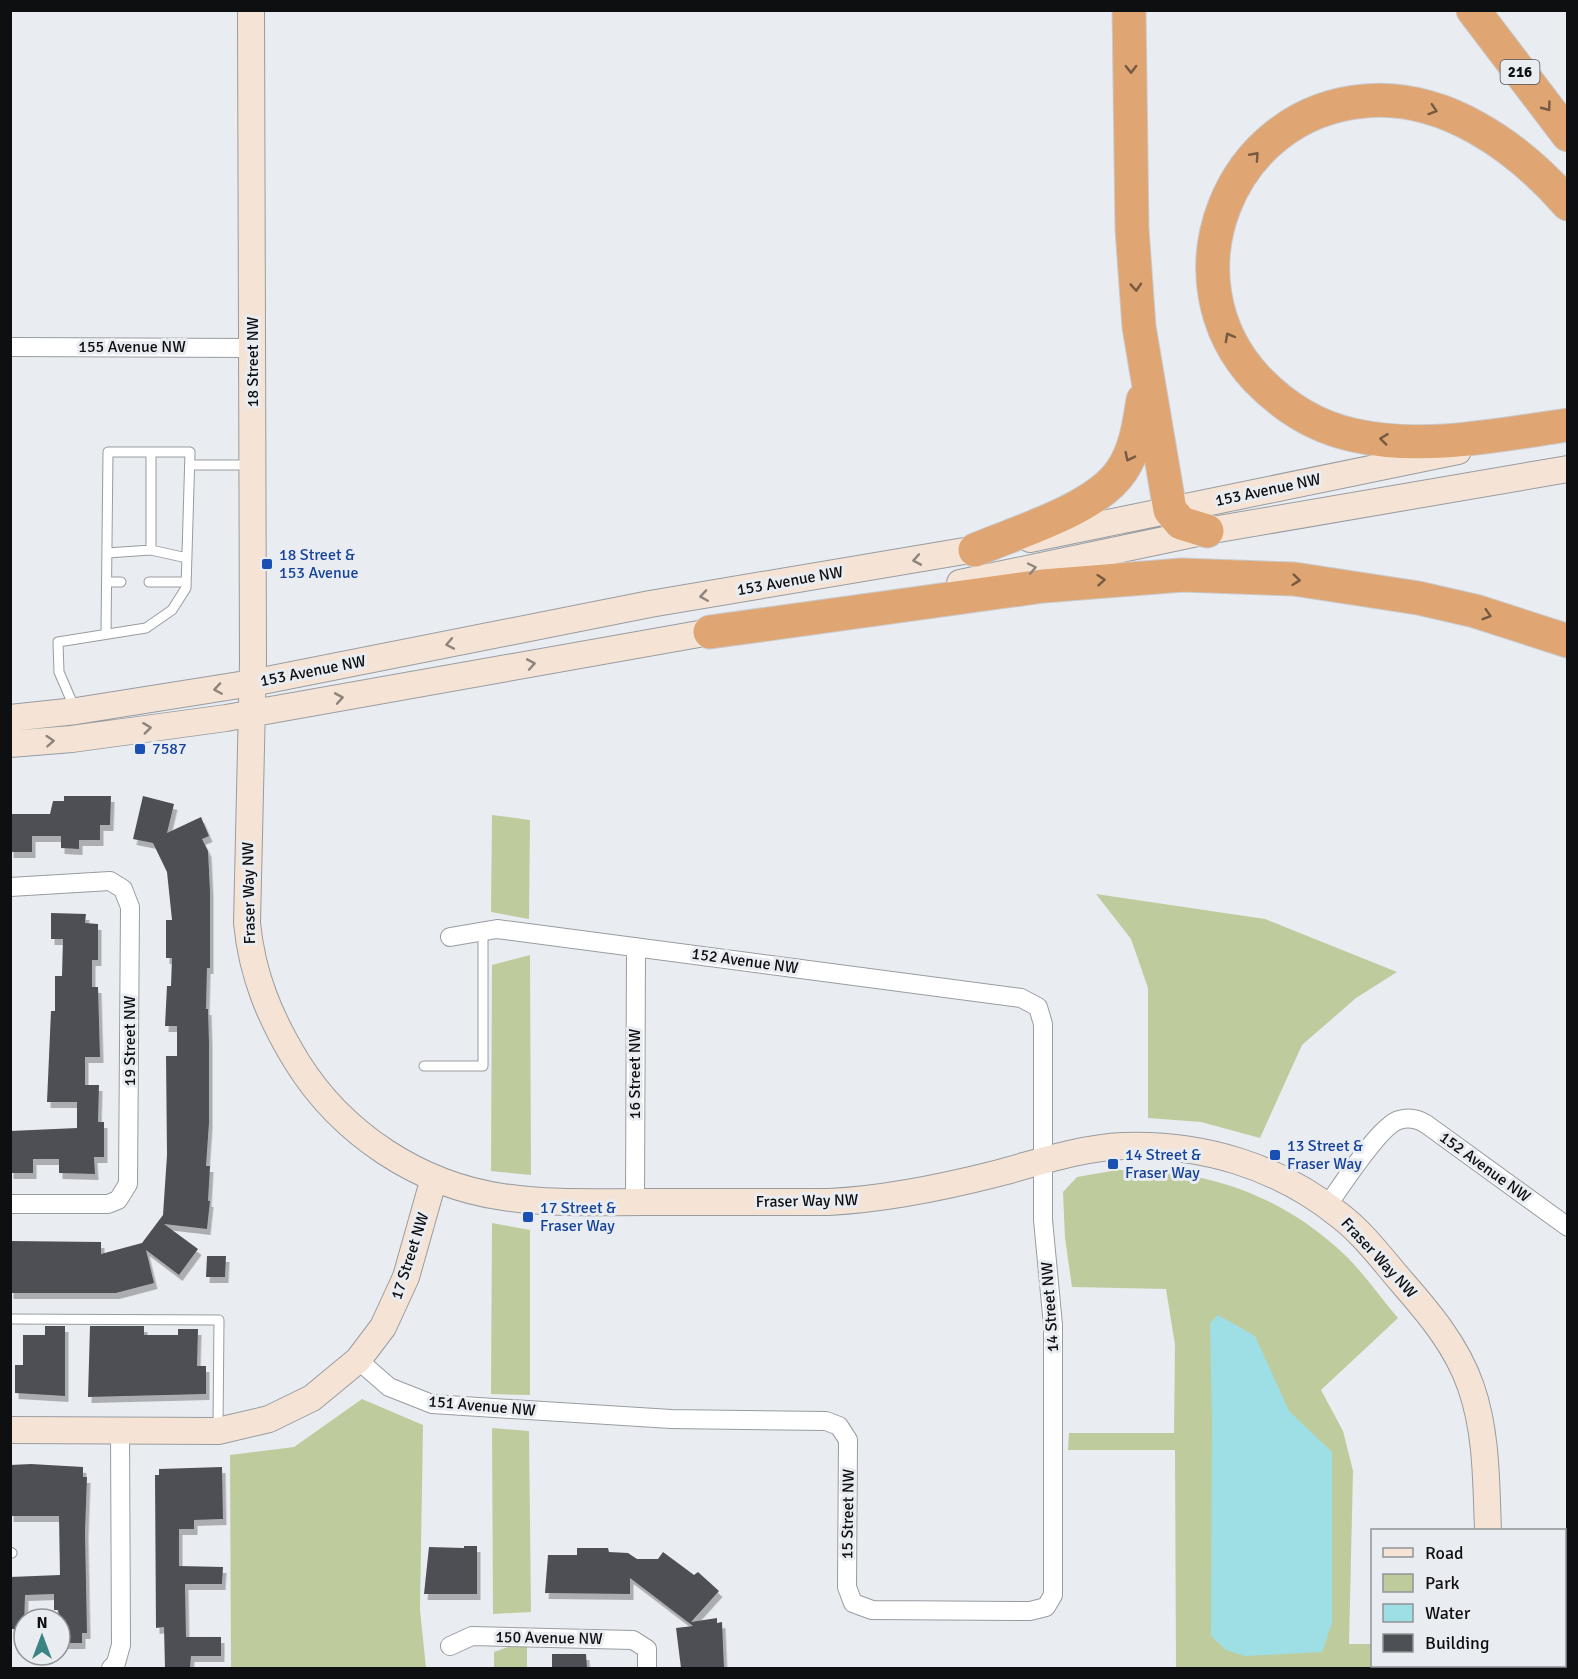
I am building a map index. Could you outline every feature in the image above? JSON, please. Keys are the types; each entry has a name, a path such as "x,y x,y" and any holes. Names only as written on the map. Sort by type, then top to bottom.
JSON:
{"highway":[{"path":"1129,10 1132,229 1139,327 1170,510 1181,523 1207,531"},
{"name":"216","path":"1473,10 1568,135"},
{"path":"1568,204 1540,174 1500,142 1458,119 1412,104 1366,101 1340,105 1296,123 1256,154 1230,192 1222,213 1213,254 1212,275 1216,302 1224,329 1244,364 1277,399 1311,420 1353,435 1419,443 1461,441 1568,427"},
{"path":"975,550 1082,505 1108,487 1122,470 1133,449 1147,380"},
{"path":"710,633 1043,586 1182,575 1294,579 1418,598 1475,611 1568,641"}],"main road":[{"name":"18 Street NW","path":"250,714 253,465 251,10"},
{"name":"153 Avenue NW","path":"10,718 76,711 252,683 650,604 975,550 1568,427"},
{"name":"153 Avenue NW","path":"10,744 72,739 250,714 710,633 1207,531 1568,470"},
{"name":"Fraser Way NW","path":"250,714 247,923 251,959 263,998 306,1077 340,1116 364,1138 388,1154 434,1178 461,1188 502,1197 547,1201 876,1199 957,1184 1085,1150 1122,1146 1196,1150 1247,1164 1275,1175 1327,1206 1359,1234 1414,1295 1460,1360 1470,1385 1481,1427 1488,1529"},
{"name":"17 Street NW","path":"358,1360 383,1327 400,1293 434,1178"},
{"path":"10,1430 218,1431 249,1426 291,1410 328,1387 358,1360"}],"street":[{"name":"155 Avenue NW","path":"10,347 253,348"},
{"name":"19 Street NW","path":"10,888 102,880 118,884 127,895 130,907 129,1175 125,1192 118,1200 97,1205 10,1204"},
{"name":"152 Avenue NW","path":"450,937 497,929 1021,998 1038,1007"},
{"name":"16 Street NW","path":"634,1202 636,947"},
{"name":"14 Street NW","path":"853,1603 872,1610 1030,1611 1046,1607 1054,1587 1053,1325 1045,1245 1042,1161 1042,1024 1038,1007"},
{"name":"152 Avenue NW","path":"1327,1206 1384,1130 1398,1120 1409,1118 1426,1124 1568,1227"},
{"name":"151 Avenue NW","path":"358,1360 389,1387 432,1404 671,1419 817,1420 839,1426"},
{"name":"15 Street NW","path":"839,1426 849,1448 847,1587 853,1603"},
{"path":"111,1668 116,1663 121,1645 120,1430"},
{"name":"150 Avenue NW","path":"450,1646 472,1636 633,1640 647,1649 647,1668"}],"lane":[{"path":"76,711 59,672 58,642 146,628 172,610 186,588 190,452 108,452 106,634"},
{"path":"151,452 151,550"},
{"path":"190,465 253,465"},
{"path":"107,553 151,550 187,558"},
{"path":"107,582 121,582"},
{"path":"148,582 186,582"},
{"path":"424,1066 483,1066 483,930"},
{"path":"10,1318 219,1320 218,1431"}],"green space":[{"path":"492,815 530,820 529,919 491,912"},
{"path":"1096,894 1265,919 1397,972 1356,998 1302,1045 1260,1138 1201,1122 1148,1118 1148,988 1131,939"},
{"path":"530,955 531,1175 491,1171 492,965"},
{"path":"1117,1170 1177,1173 1233,1187 1260,1197 1311,1227 1335,1246 1398,1318 1321,1390 1343,1431 1353,1471 1349,1644 1371,1644 1371,1667 1469,1668 1176,1668 1175,1450 1068,1450 1069,1433 1174,1433 1175,1345 1166,1289 1072,1287 1065,1238 1063,1192 1077,1177"},
{"path":"492,1223 530,1230 530,1395 491,1394"},
{"path":"362,1399 423,1425 420,1610 426,1668 231,1668 230,1455 294,1447"},
{"path":"492,1428 529,1431 531,1612 493,1614"},
{"path":"508,1647 527,1647 527,1668 494,1668 494,1652"}],"water":[{"path":"1218,1315 1255,1336 1289,1411 1332,1452 1332,1623 1322,1652 1245,1656 1226,1650 1211,1636 1210,1323"}],"building":[{"path":"64,796 111,796 110,825 100,825 100,840 79,840 79,849 61,848 61,836 32,836 32,852 10,852 10,814 50,814 53,801 64,801"},
{"path":"143,796 174,804 167,833 201,817 209,836 202,839 208,851 210,891 210,968 207,968 206,1009 208,1009 209,1043 209,1123 206,1166 210,1166 207,1229 164,1224 198,1249 179,1275 146,1250 154,1283 116,1293 10,1293 10,1241 101,1242 101,1254 142,1243 163,1215 167,1155 166,1056 177,1056 177,1026 165,1026 167,986 171,986 172,958 166,958 166,920 172,920 167,872 153,843 133,839"},
{"path":"51,913 86,914 85,923 98,924 98,960 92,960 92,987 98,987 100,1057 85,1057 85,1085 99,1085 98,1122 104,1122 104,1157 94,1157 95,1174 59,1173 59,1159 33,1159 33,1173 10,1173 10,1131 77,1128 77,1102 47,1102 51,1011 55,1011 55,976 62,976 63,939 51,939"},
{"path":"207,1256 226,1256 225,1277 206,1277"},
{"path":"45,1326 65,1326 65,1396 15,1393 15,1365 23,1365 23,1335 45,1335"},
{"path":"90,1326 144,1326 144,1335 178,1335 178,1329 198,1329 197,1366 206,1366 206,1394 88,1397"},
{"path":"10,1465 83,1467 83,1477 87,1477 85,1532 87,1633 82,1633 82,1643 72,1643 72,1607 54,1607 54,1594 25,1595 25,1607 12,1607 12,1629 10,1629 10,1577 60,1575 59,1516 10,1516"},
{"path":"222,1467 223,1519 194,1520 194,1529 179,1529 179,1566 223,1567 222,1584 185,1584 186,1637 221,1637 221,1656 191,1656 190,1668 165,1668 164,1627 156,1628 155,1475 159,1475 159,1469"},
{"path":"464,1546 477,1546 477,1594 424,1594 429,1547 464,1548"},
{"path":"577,1548 608,1548 609,1552 628,1553 637,1559 658,1559 663,1552 694,1575 698,1572 719,1591 691,1622 717,1618 717,1623 722,1622 724,1668 681,1668 676,1628 693,1626 630,1578 630,1594 545,1593 548,1555 577,1555"},
{"path":"552,1654 586,1654 587,1668 552,1668"}],"place":[{"name":"18 Street & 153 Avenue","path":"267,564"},
{"name":"7587","path":"140,749"},
{"name":"13 Street & Fraser Way","path":"1275,1155"},
{"name":"14 Street & Fraser Way","path":"1113,1164"},
{"name":"17 Street & Fraser Way","path":"528,1217"}]}
